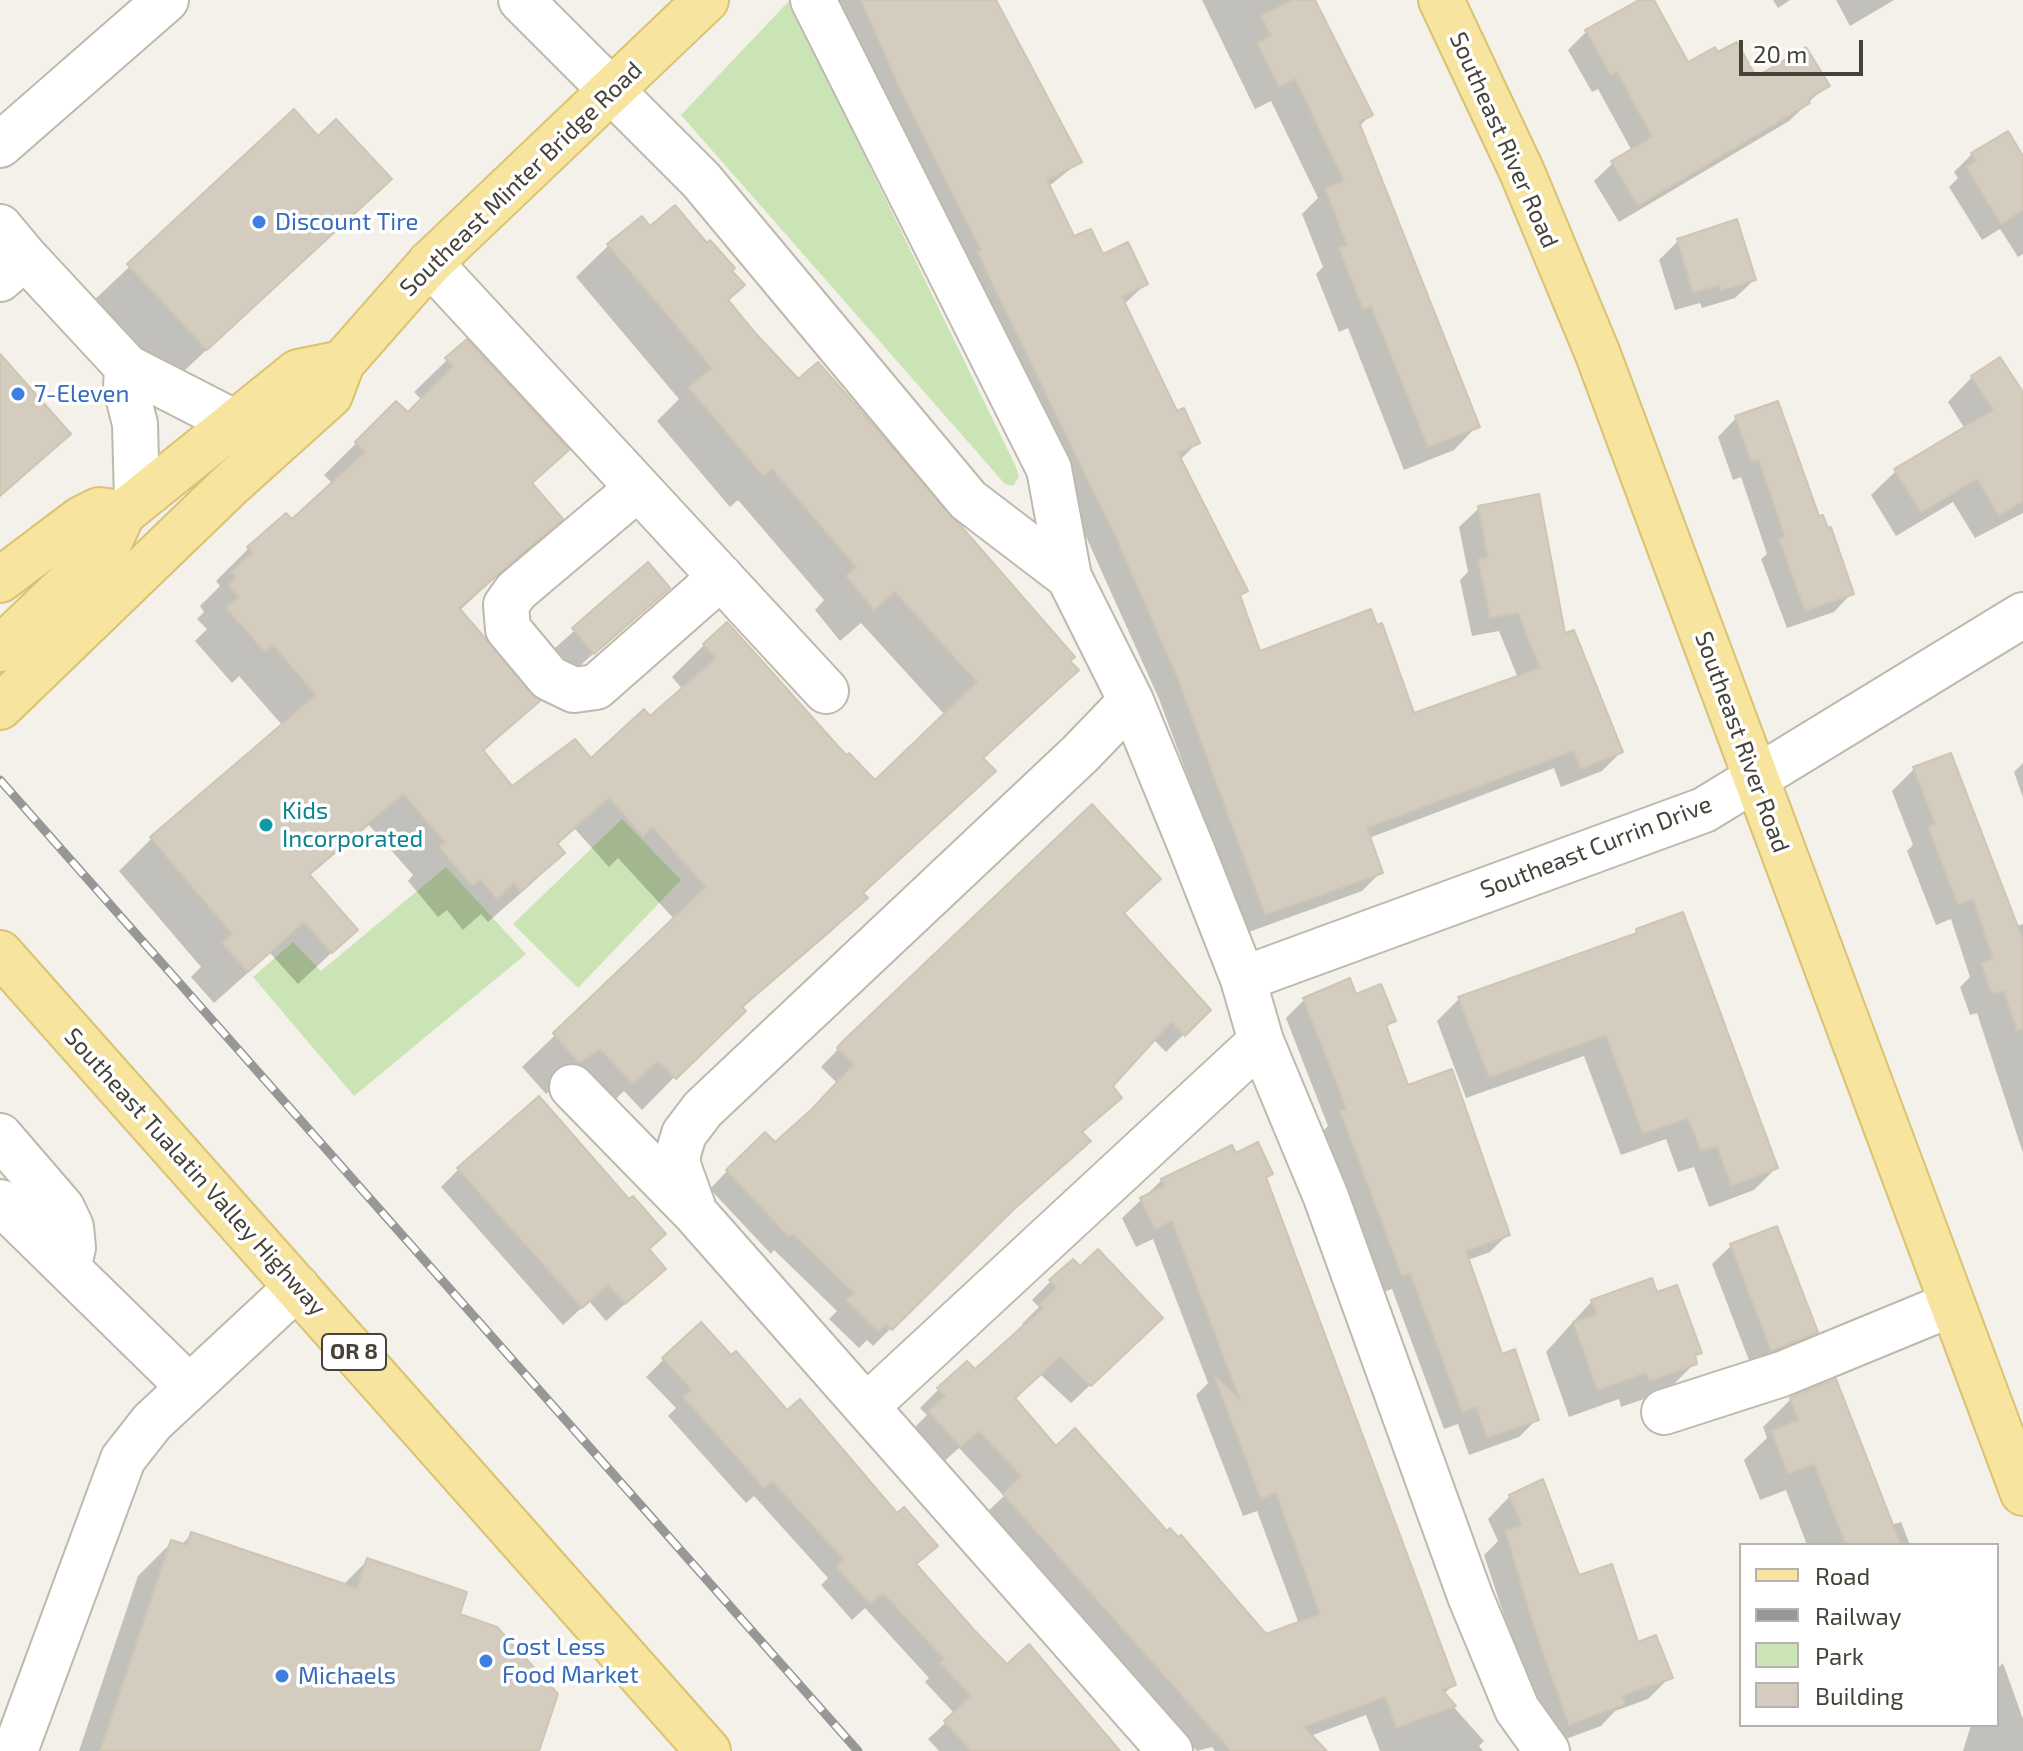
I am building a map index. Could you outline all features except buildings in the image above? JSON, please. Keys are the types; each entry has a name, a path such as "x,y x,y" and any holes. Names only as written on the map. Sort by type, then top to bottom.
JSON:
{"main road":[{"name":"Southeast Minter Bridge Road","path":"0,707 230,485 330,395 342,363 430,263 706,0"},
{"name":"Southeast River Road","path":"1441,0 1522,172 1597,352 1952,1304 2020,1477"},
{"path":"0,649 108,545 130,507 298,372 342,363"},
{"path":"0,580 81,519 99,510 130,507"},
{"name":"Southeast Tualatin Valley Highway","path":"0,953 708,1751"}],"street":[{"path":"0,145 166,0"},
{"path":"521,0 701,180 968,500 1069,577"},
{"path":"813,0 1049,469 1069,577 1131,701 1243,979 1261,1041 1326,1197 1470,1596 1517,1709 1547,1751"},
{"path":"8,254 127,367 236,423"},
{"path":"430,263 826,691"},
{"path":"127,367 126,388 135,424 130,507"},
{"path":"638,488 516,591 506,605 508,629 549,678 574,690 596,687 721,577"},
{"name":"Southeast Currin Drive","path":"1243,979 1704,810 2023,615"},
{"path":"695,1213 678,1165 678,1154 684,1134 703,1109 1080,754 1131,701"},
{"path":"867,1406 1261,1041"},
{"path":"572,1087 695,1213 1170,1751"},
{"path":"0,1136 62,1208 71,1227 73,1248 68,1268"},
{"path":"0,1202 189,1387"},
{"path":"0,1247 68,1268"},
{"path":"15,1751 123,1459 152,1422 297,1287"},
{"path":"1664,1412 1782,1374 1952,1304"}],"green space":[{"path":"789,1 1016,467 1019,477 1013,486 1005,484 681,115"},
{"path":"622,819 681,880 578,988 513,924"},
{"path":"446,867 526,954 354,1096 253,977 293,942 321,971"}],"railway":[{"path":"0,780 858,1751"}],"place":[{"name":"Discount Tire","path":"259,222"},
{"name":"7-Eleven","path":"18,394"},
{"name":"Kids Incorporated","path":"266,825"},
{"name":"Cost Less Food Market","path":"486,1661"},
{"name":"Michaels","path":"282,1676"}]}
